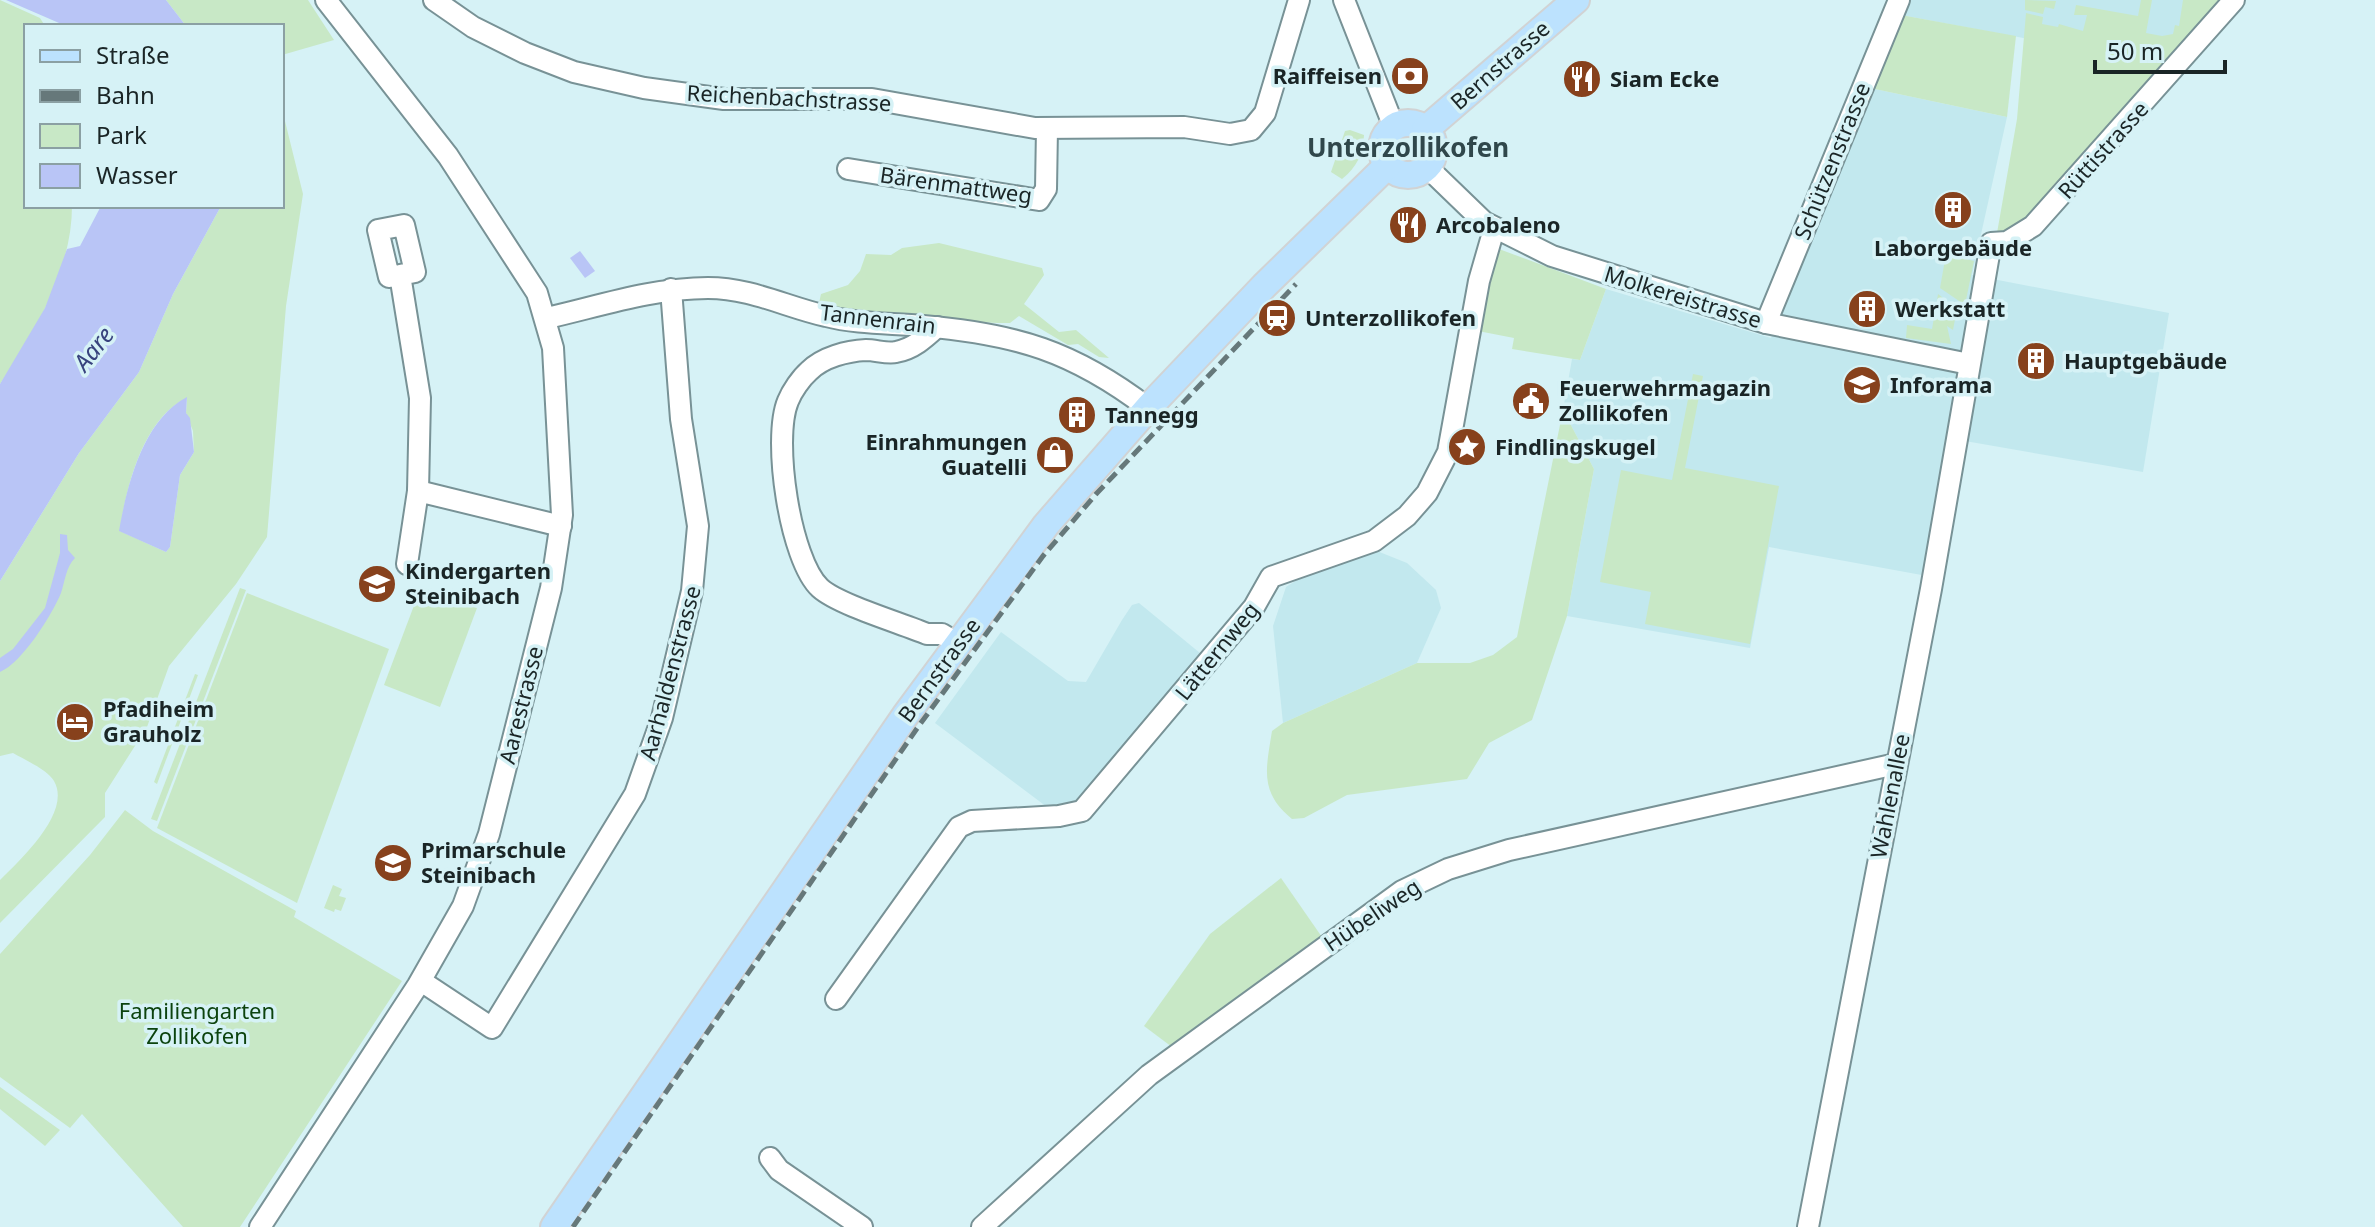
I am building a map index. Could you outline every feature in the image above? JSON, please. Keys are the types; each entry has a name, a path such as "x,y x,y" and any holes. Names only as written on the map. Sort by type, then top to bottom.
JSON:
{"main road":[{"name":"Bernstrasse","path":"1425,130 1576,0"},
{"path":"1410,123 1425,130 1433,144 1426,166 1407,174 1388,165 1382,144 1394,127 1410,123"},
{"name":"Bernstrasse","path":"554,1227 957,643 1046,525 1148,408 1264,286 1388,165"}],"street":[{"name":"Aarestrasse","path":"260,1227 421,981 463,906 480,864 551,588 561,526 560,426 547,318 526,272 473,191 326,0"},
{"name":"Reichenbachstrasse","path":"434,0 473,27 525,53 574,72 644,88 724,99 872,99 1047,128 1184,127 1239,134 1256,126 1265,113 1299,0"},
{"path":"1344,0 1394,127"},
{"name":"Schützenstrasse","path":"1766,323 1899,0"},
{"name":"Rüttistrasse","path":"1991,243 2007,242 2033,226 2234,0"},
{"name":"Bärenmattweg","path":"848,169 1039,200 1046,189 1047,128"},
{"name":"Molkereistrasse","path":"1426,166 1455,198 1494,229 1560,259 1766,323 1969,364"},
{"name":"Lätternweg","path":"836,999 959,827 972,821 1059,816 1082,811 1254,607 1271,577 1374,541 1420,502 1439,474 1448,452 1479,281 1494,229"},
{"name":"Wahlenallee","path":"1808,1227 1931,589 1991,243"},
{"path":"400,275 420,398 418,491 407,564"},
{"name":"Tannenrain","path":"547,318 671,289 722,289 761,295 826,316 1018,339 1069,356 1148,408"},
{"name":"Aarhaldenstrasse","path":"421,981 492,1028 635,794 657,732 695,579 698,526 681,419 671,289"},
{"path":"937,327 919,343 895,353 866,350 841,354 809,370 788,402 784,423 785,465 791,525 807,574 823,591 927,634 942,634 957,643"},
{"path":"418,491 561,526"},
{"name":"Hübeliweg","path":"982,1227 1149,1075 1402,891 1448,869 1509,850 1896,764"},
{"path":"770,1158 779,1170 862,1227"}],"shaded area":[{"path":"1908,0 2228,0 2172,66 1901,15"},
{"name":"Inforama","path":"1870,88 2007,117 1972,275 2169,313 2143,472 1965,441 1938,578 1769,547 1750,648 1567,616 1594,469 1563,410 1572,359 1580,360 1606,289 1771,338"},
{"path":"1377,551 1407,563 1436,590 1441,608 1417,663 1283,723 1273,626 1286,587 1303,576"},
{"path":"1139,603 1200,653 1145,726 1076,803 1051,810 935,723 1001,632 1068,681 1086,682 1132,605"}],"green space":[{"path":"0,0 40,18 44,24 24,24 24,208 72,208 66,254 49,300 0,384"},
{"path":"166,0 308,0 334,40 284,54 284,24 184,24"},
{"path":"2025,0 2056,1 2054,9 2045,7 2043,14 2025,10"},
{"path":"2141,0 2152,0 2146,33 2162,36 2173,34 2175,25 2179,26 2183,0 2226,0 2016,233 1997,233 2017,119 2026,13 2043,17 2042,24 2058,27 2059,24 2083,31 2087,15 2074,15 2076,5 2138,16"},
{"path":"1901,15 2016,36 2007,117 1870,88"},
{"path":"284,117 303,194 286,306 267,537 236,584 169,666 147,727 105,793 105,817 0,923 0,880 42,834 56,807 58,793 54,781 42,769 13,753 0,756 0,581 79,453 139,372 173,294 220,208 284,208","holes":["187,398 186,413 193,431 194,452 180,475 170,547 166,552 120,531 127,494 148,437 159,421"]},
{"path":"1345,131 1364,135 1363,142 1355,165 1342,179 1331,172"},
{"path":"939,243 1042,268 1044,275 1024,304 1059,332 1076,330 1109,358 1099,357 1078,344 1068,345 1019,316 1010,323 910,319 853,313 819,303 821,294 848,285 860,271 866,254 891,255 902,248"},
{"path":"1499,249 1606,289 1580,360 1512,349 1514,338 1478,331 1493,258"},
{"path":"1946,254 1974,261 1965,305 1940,288"},
{"path":"1938,294 1957,309 1953,330 1947,326 1951,344 1906,338 1907,325 1932,329"},
{"path":"1693,374 1703,376 1685,468 1779,486 1750,644 1645,624 1651,592 1600,582 1621,470 1672,480"},
{"path":"1563,410 1594,469 1567,616 1532,720 1489,743 1467,779 1347,795 1304,818 1292,819 1274,799 1267,779 1272,731 1283,723 1417,663 1470,663 1493,655 1517,637"},
{"path":"421,587 477,608 440,707 384,685"},
{"path":"240,588 246,590 157,821 151,819"},
{"path":"247,593 389,649 297,903 157,828"},
{"path":"195,674 198,675 157,784 154,782"},
{"name":"Familiengarten Zollikofen","path":"125,810 153,831 296,911 294,917 402,981 240,1227 183,1227 82,1114 70,1128 0,1077 0,954 90,855"},
{"path":"1281,878 1324,940 1176,1050 1144,1026 1210,934"},
{"path":"333,885 342,889 339,896 346,898 341,911 324,908"},
{"path":"0,1087 60,1130 45,1146 0,1109"}],"water":[{"path":"6,0 166,0 184,24 61,24"},
{"name":"Aare","path":"100,208 220,208 173,294 139,372 79,453 0,581 0,384 45,308 67,249 80,246"},
{"path":"580,251 595,271 585,278 570,258"},
{"path":"187,397 186,413 190,418 194,452 180,475 170,547 166,552 119,531 132,474 148,437 172,407"},
{"path":"60,534 67,535 68,550 75,558 61,593 27,649 0,672 0,658 13,649 45,608 60,553"}],"railway":[{"path":"573,1227 918,727 1043,556 1097,493 1296,284"}],"place":[{"name":"Raiffeisen","path":"1410,76"},
{"name":"Siam Ecke","path":"1582,79"},
{"name":"Laborgebäude","path":"1953,210"},
{"name":"Arcobaleno","path":"1408,225"},
{"name":"Werkstatt","path":"1867,309"},
{"name":"Unterzollikofen","path":"1277,318"},
{"name":"Hauptgebäude","path":"2036,361"},
{"name":"Inforama","path":"1862,385"},
{"name":"Feuerwehrmagazin Zollikofen","path":"1531,401"},
{"name":"Tannegg","path":"1077,415"},
{"name":"Findlingskugel","path":"1467,447"},
{"name":"Einrahmungen Guatelli","path":"1055,455"},
{"name":"Kindergarten Steinibach","path":"377,584"},
{"name":"Pfadiheim Grauholz","path":"75,722"},
{"name":"Primarschule Steinibach","path":"393,863"}],"district":[{"name":"Unterzollikofen","path":"1408,148"}]}
